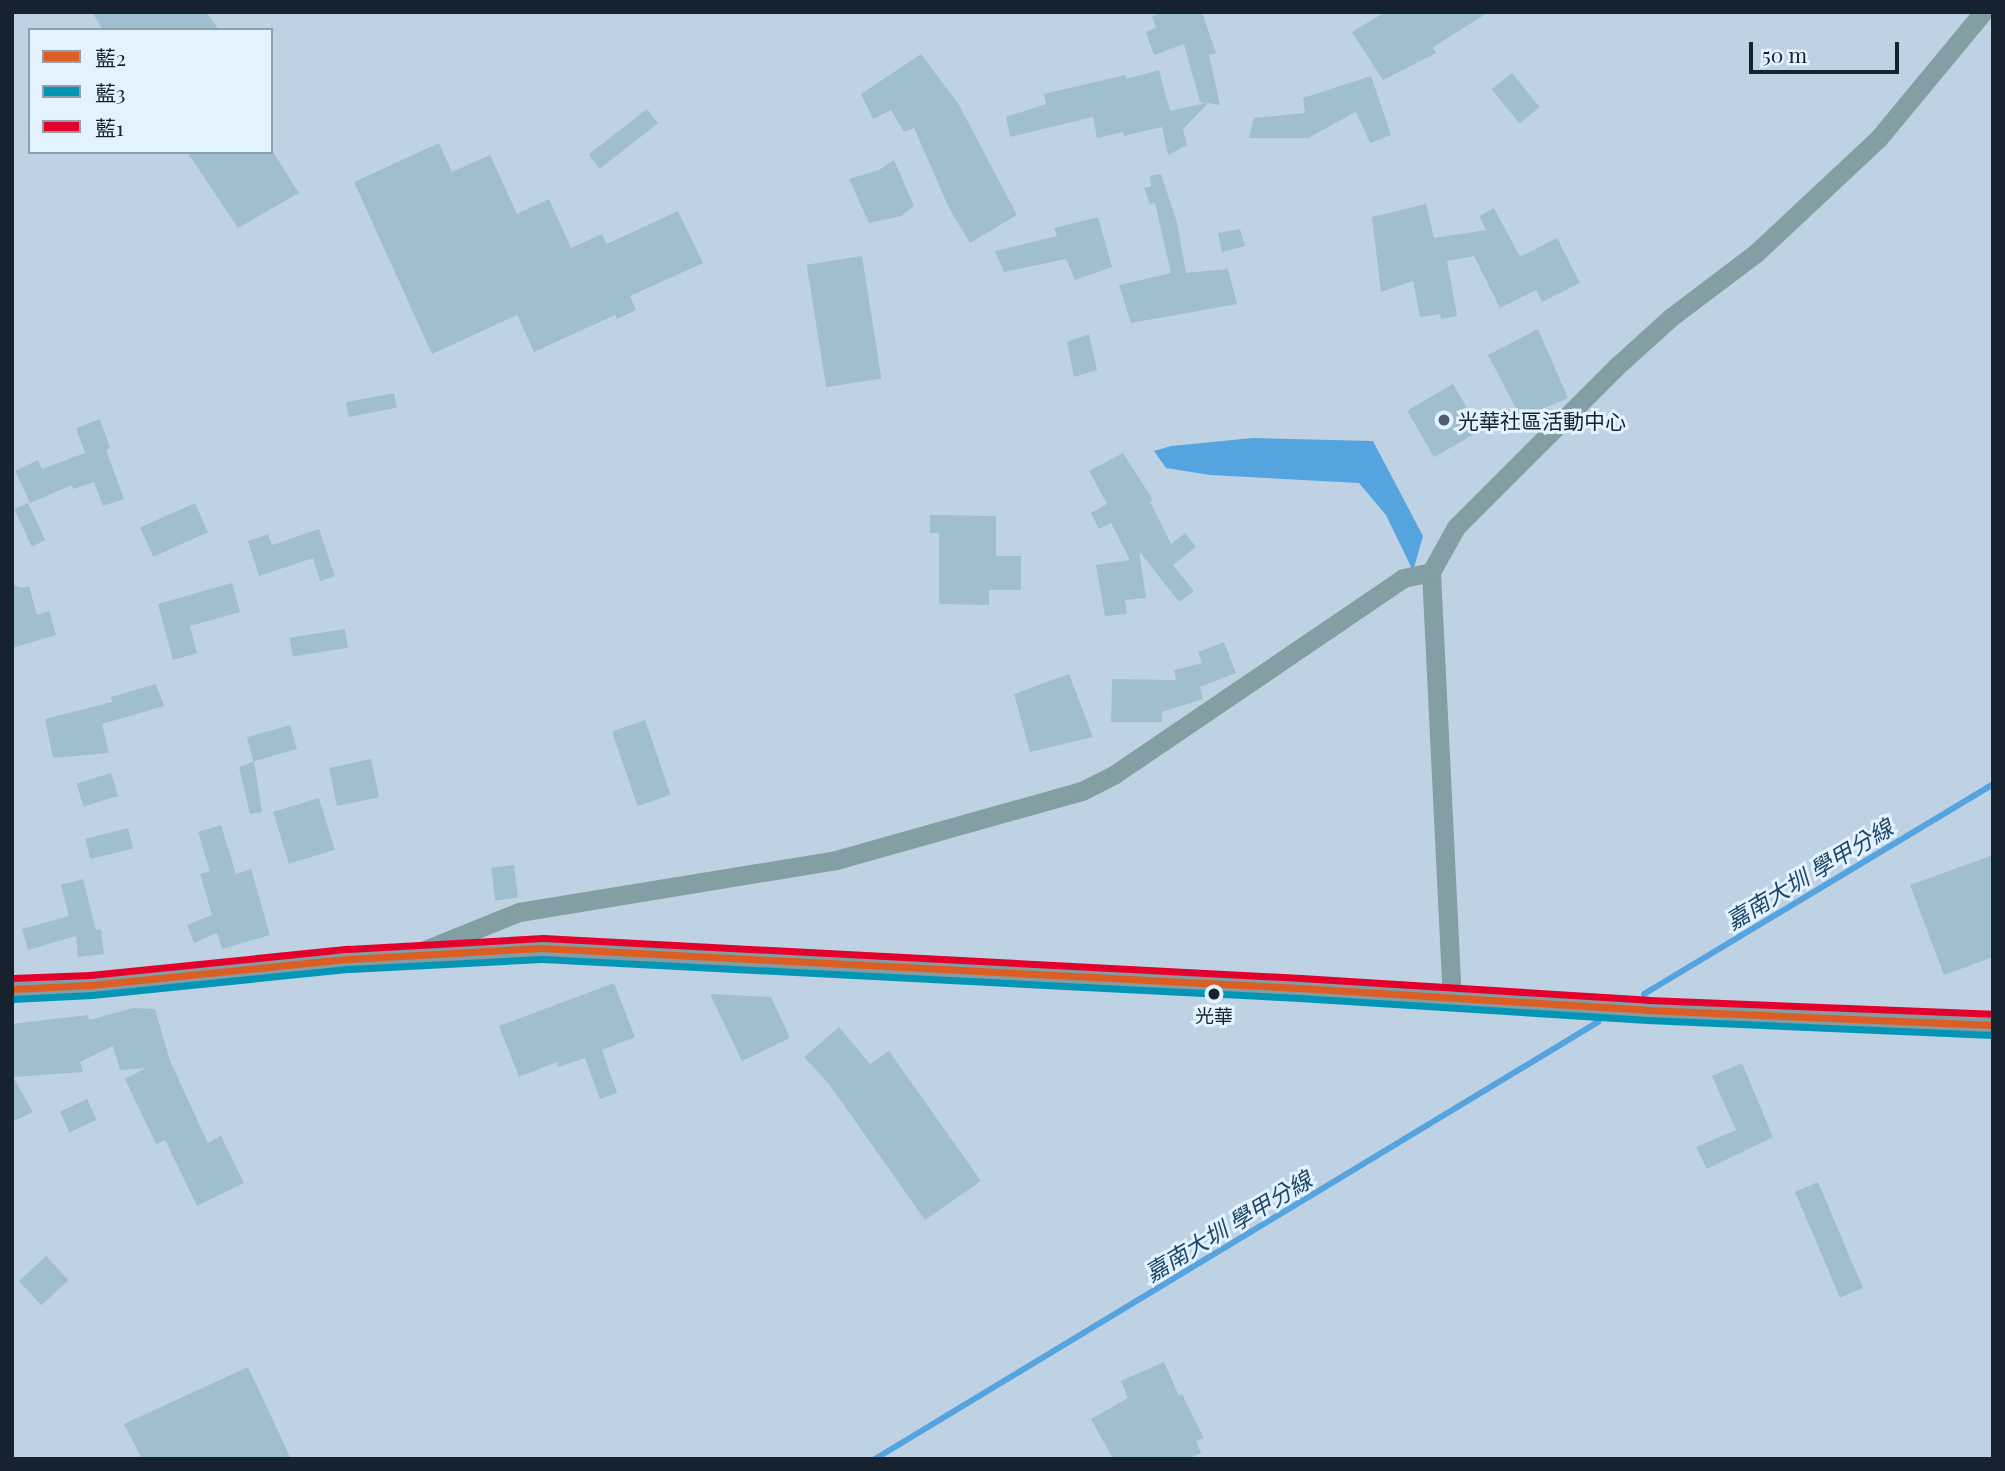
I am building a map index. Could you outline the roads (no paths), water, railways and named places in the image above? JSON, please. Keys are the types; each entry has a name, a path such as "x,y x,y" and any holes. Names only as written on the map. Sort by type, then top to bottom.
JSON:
{"main road":[{"path":"12,989 91,985 411,956 542,948 1993,1025"}],"street":[{"path":"1452,998 1431,572 1456,527 1616,367 1670,318 1756,253 1878,139 1983,12"},
{"path":"411,956 519,912 836,860 1082,791 1115,774 1403,578 1431,572"}],"water":[{"path":"1253,438 1373,441 1423,536 1413,571 1386,515 1359,483 1210,475 1166,468 1154,451 1171,446"}],"waterway":[{"name":"嘉南大圳 學甲分線","path":"1644,994 1993,784"},
{"name":"嘉南大圳 學甲分線","path":"875,1459 1598,1022"}],"place":[{"name":"光華社區活動中心","path":"1444,420"},
{"name":"光華","path":"1214,994"}]}
